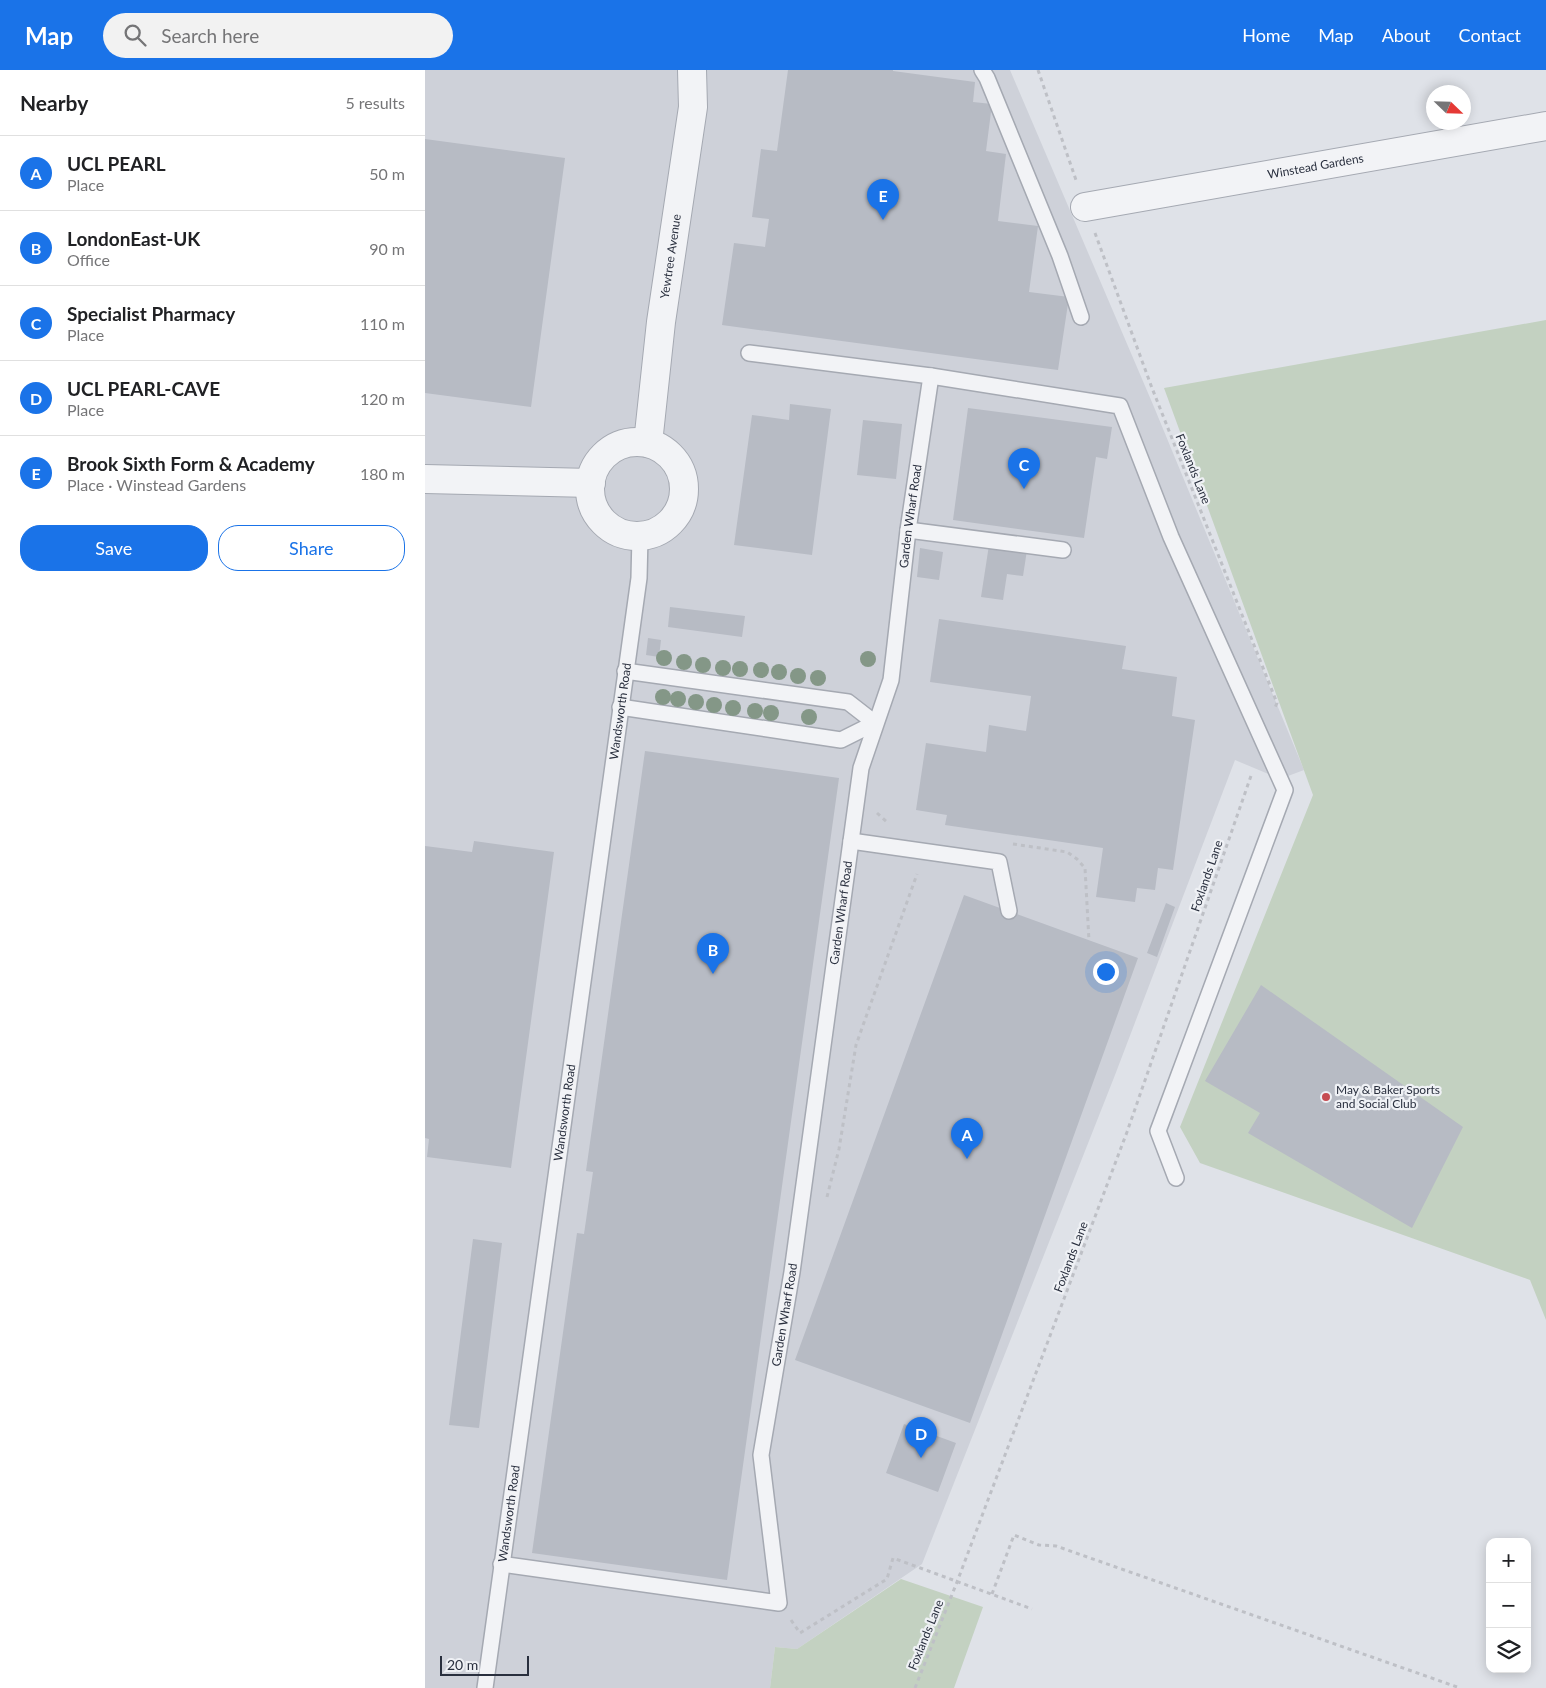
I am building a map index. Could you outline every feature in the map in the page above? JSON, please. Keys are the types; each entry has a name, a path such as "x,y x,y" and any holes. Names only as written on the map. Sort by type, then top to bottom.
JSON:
{"street":[{"name":"Yewtree Avenue","path":"648,444 661,322 693,107 692,70"},
{"name":"Winstead Gardens","path":"1085,207 1546,126"},
{"path":"633,442 648,444 662,449 677,465 681,472 684,486 683,501 677,514 667,525 655,533 640,536 627,535 614,530 603,521 595,510 591,497 591,483 595,468 605,455 618,446 633,442"},
{"path":"425,479 591,483"}],"lane":[{"path":"982,70 987,78 1060,256 1081,317"},
{"path":"749,353 931,376 1119,406 1171,537 1285,790 1158,1131 1175,1178"},
{"name":"Garden Wharf Road","path":"779,1603 761,1455 793,1272 861,768 891,680 908,530 931,376"},
{"path":"908,530 1063,550"},
{"name":"Wandsworth Road","path":"485,1688 639,578 640,536"},
{"path":"620,707 841,740 875,723 848,702 625,670"},
{"path":"851,841 999,862 1009,912"},
{"path":"501,1564 779,1603"}],"path":[{"name":"Foxlands Lane","path":"915,1688 1127,1132 1277,702 1152,388 1037,70"},
{"path":"826,1202 839,1149 856,1045 917,873 921,851"},
{"path":"992,1594 1014,1535 1039,1545 1056,1546 1460,1688"},
{"path":"779,1603 800,1633 887,1579 893,1558 1032,1609"}],"shaded area":[{"path":"425,70 1010,70 1154,407 1304,770 1280,779 1235,760 1115,1075 922,1564 797,1649 775,1647 770,1688 425,1688"}],"green space":[{"path":"1546,320 1546,1320 1530,1280 1200,1163 1180,1127 1313,795 1164,388"},
{"path":"901,1579 983,1607 954,1688 770,1688 775,1647 797,1649"}],"building":[{"path":"788,70 893,70 975,82 973,102 992,104 986,151 1006,154 998,221 1038,226 1029,292 1069,297 1058,370 722,325 734,243 765,247 769,219 752,217 761,149 777,151"},
{"path":"425,139 565,158 531,407 425,393"},
{"path":"790,404 831,409 812,555 734,545 752,415 789,420"},
{"path":"968,408 1112,427 1107,459 1096,457 1084,538 953,520"},
{"path":"863,420 902,424 896,479 857,475"},
{"path":"989,545 1027,550 1023,576 1007,574 1003,600 981,597"},
{"path":"920,548 943,552 939,580 917,577"},
{"path":"670,607 745,616 742,637 668,627"},
{"path":"939,619 1126,646 1122,669 1177,677 1172,716 1195,720 1173,870 1158,868 1155,890 1137,888 1135,902 1096,897 1103,848 945,825 947,815 916,810 926,743 986,752 989,725 1026,731 1031,696 930,682"},
{"path":"648,638 661,640 659,657 646,655"},
{"path":"645,751 839,778 727,1580 532,1553 577,1233 584,1234 593,1172 586,1171"},
{"path":"474,841 554,852 511,1168 427,1157 429,1139 425,1138 425,846 472,852"},
{"path":"964,895 1138,958 970,1423 795,1360"},
{"path":"1166,903 1175,907 1157,957 1147,953"},
{"name":"May & Baker Sports and Social Club","path":"1261,985 1463,1127 1412,1228 1248,1133 1260,1113 1205,1081"},
{"path":"473,1239 502,1243 479,1428 449,1425"},
{"path":"904,1424 956,1443 938,1492 886,1473"}],"place":[{"name":"Brook Sixth Form & Academy","path":"883,220"},
{"name":"Specialist Pharmacy","path":"1024,489"},
{"name":"LondonEast-UK","path":"713,974"},
{"name":"May & Baker Sports and Social Club","path":"1326,1097"},
{"name":"UCL PEARL","path":"967,1159"},
{"name":"UCL PEARL-CAVE","path":"921,1458"}]}
